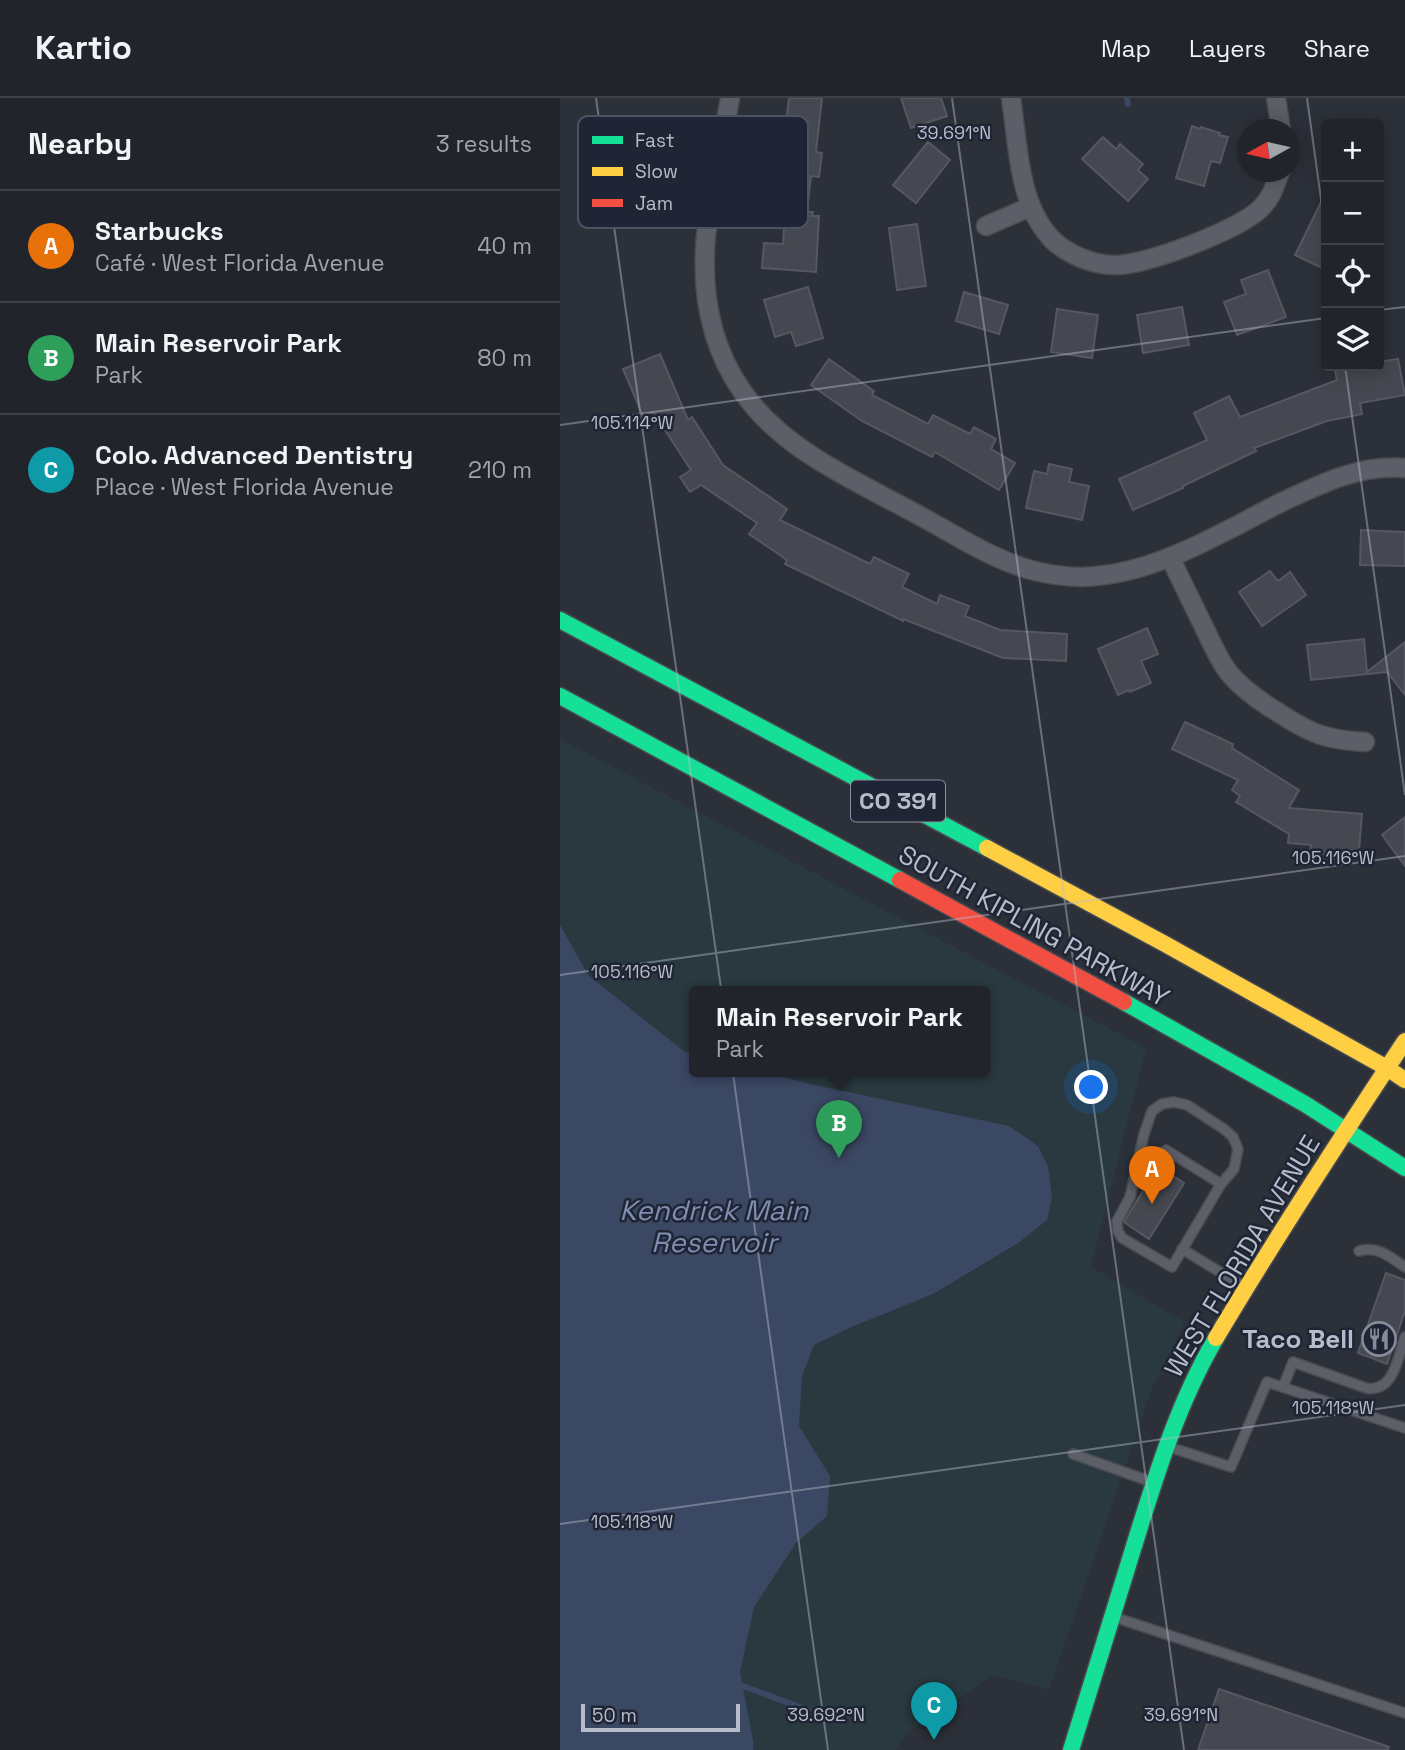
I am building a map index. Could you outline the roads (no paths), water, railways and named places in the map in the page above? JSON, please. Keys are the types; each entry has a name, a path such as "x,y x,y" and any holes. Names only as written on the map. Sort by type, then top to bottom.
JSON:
{"main road":[{"name":"SOUTH KIPLING PARKWAY","path":"560,620 1165,944 1405,1080"},
{"name":"SOUTH KIPLING PARKWAY","path":"560,696 1091,984 1305,1104 1405,1168"},
{"name":"WEST FLORIDA AVENUE","path":"1071,1750 1166,1446 1203,1362 1246,1288 1405,1041"}],"street":[{"path":"727,116 730,98"},
{"path":"1011,98 1023,182 1038,223 1051,239 1066,250 1101,264 1116,265 1148,260 1247,220 1271,195 1276,182"},
{"path":"1276,98 1279,119"},
{"path":"986,226 1030,207"},
{"path":"707,228 707,303 718,344 732,374 754,406 774,428 833,468 993,555 1034,571 1067,576 1126,572 1170,557 1330,481 1371,469 1405,468"},
{"path":"1170,557 1215,650 1240,684 1256,698 1313,733 1340,741 1365,741"}],"lane":[{"path":"1174,1102 1187,1105 1233,1137 1238,1149 1234,1169 1221,1184 1172,1267 1122,1238 1118,1231 1117,1222 1130,1197 1144,1134 1152,1111 1162,1104 1174,1102"},
{"path":"1166,1150 1221,1184"},
{"path":"1359,1251 1376,1248 1405,1267"},
{"path":"1182,1250 1246,1288"},
{"path":"1283,1387 1293,1362 1375,1389 1384,1386 1392,1377 1405,1337"},
{"path":"1166,1446 1231,1467 1267,1382 1405,1428"},
{"path":"1073,1454 1154,1482"},
{"path":"1113,1616 1405,1713"}],"water":[{"name":"Kendrick Main Reservoir","path":"560,925 588,975 689,1053 689,1077 783,1077 1009,1126 1038,1146 1048,1167 1052,1197 1047,1220 1018,1243 933,1294 814,1345 802,1376 799,1426 830,1476 827,1516 796,1543 754,1607 740,1672 753,1750 560,1750"}],"waterway":[{"path":"1127,98 1128,104"},
{"path":"743,1686 808,1710"}],"place":[{"name":"Main Reservoir Park","path":"839,1158"},
{"name":"Starbucks","path":"1152,1204"},
{"name":"Taco Bell","path":"1379,1339"},
{"name":"Colo. Advanced Dentistry","path":"934,1740"}]}
